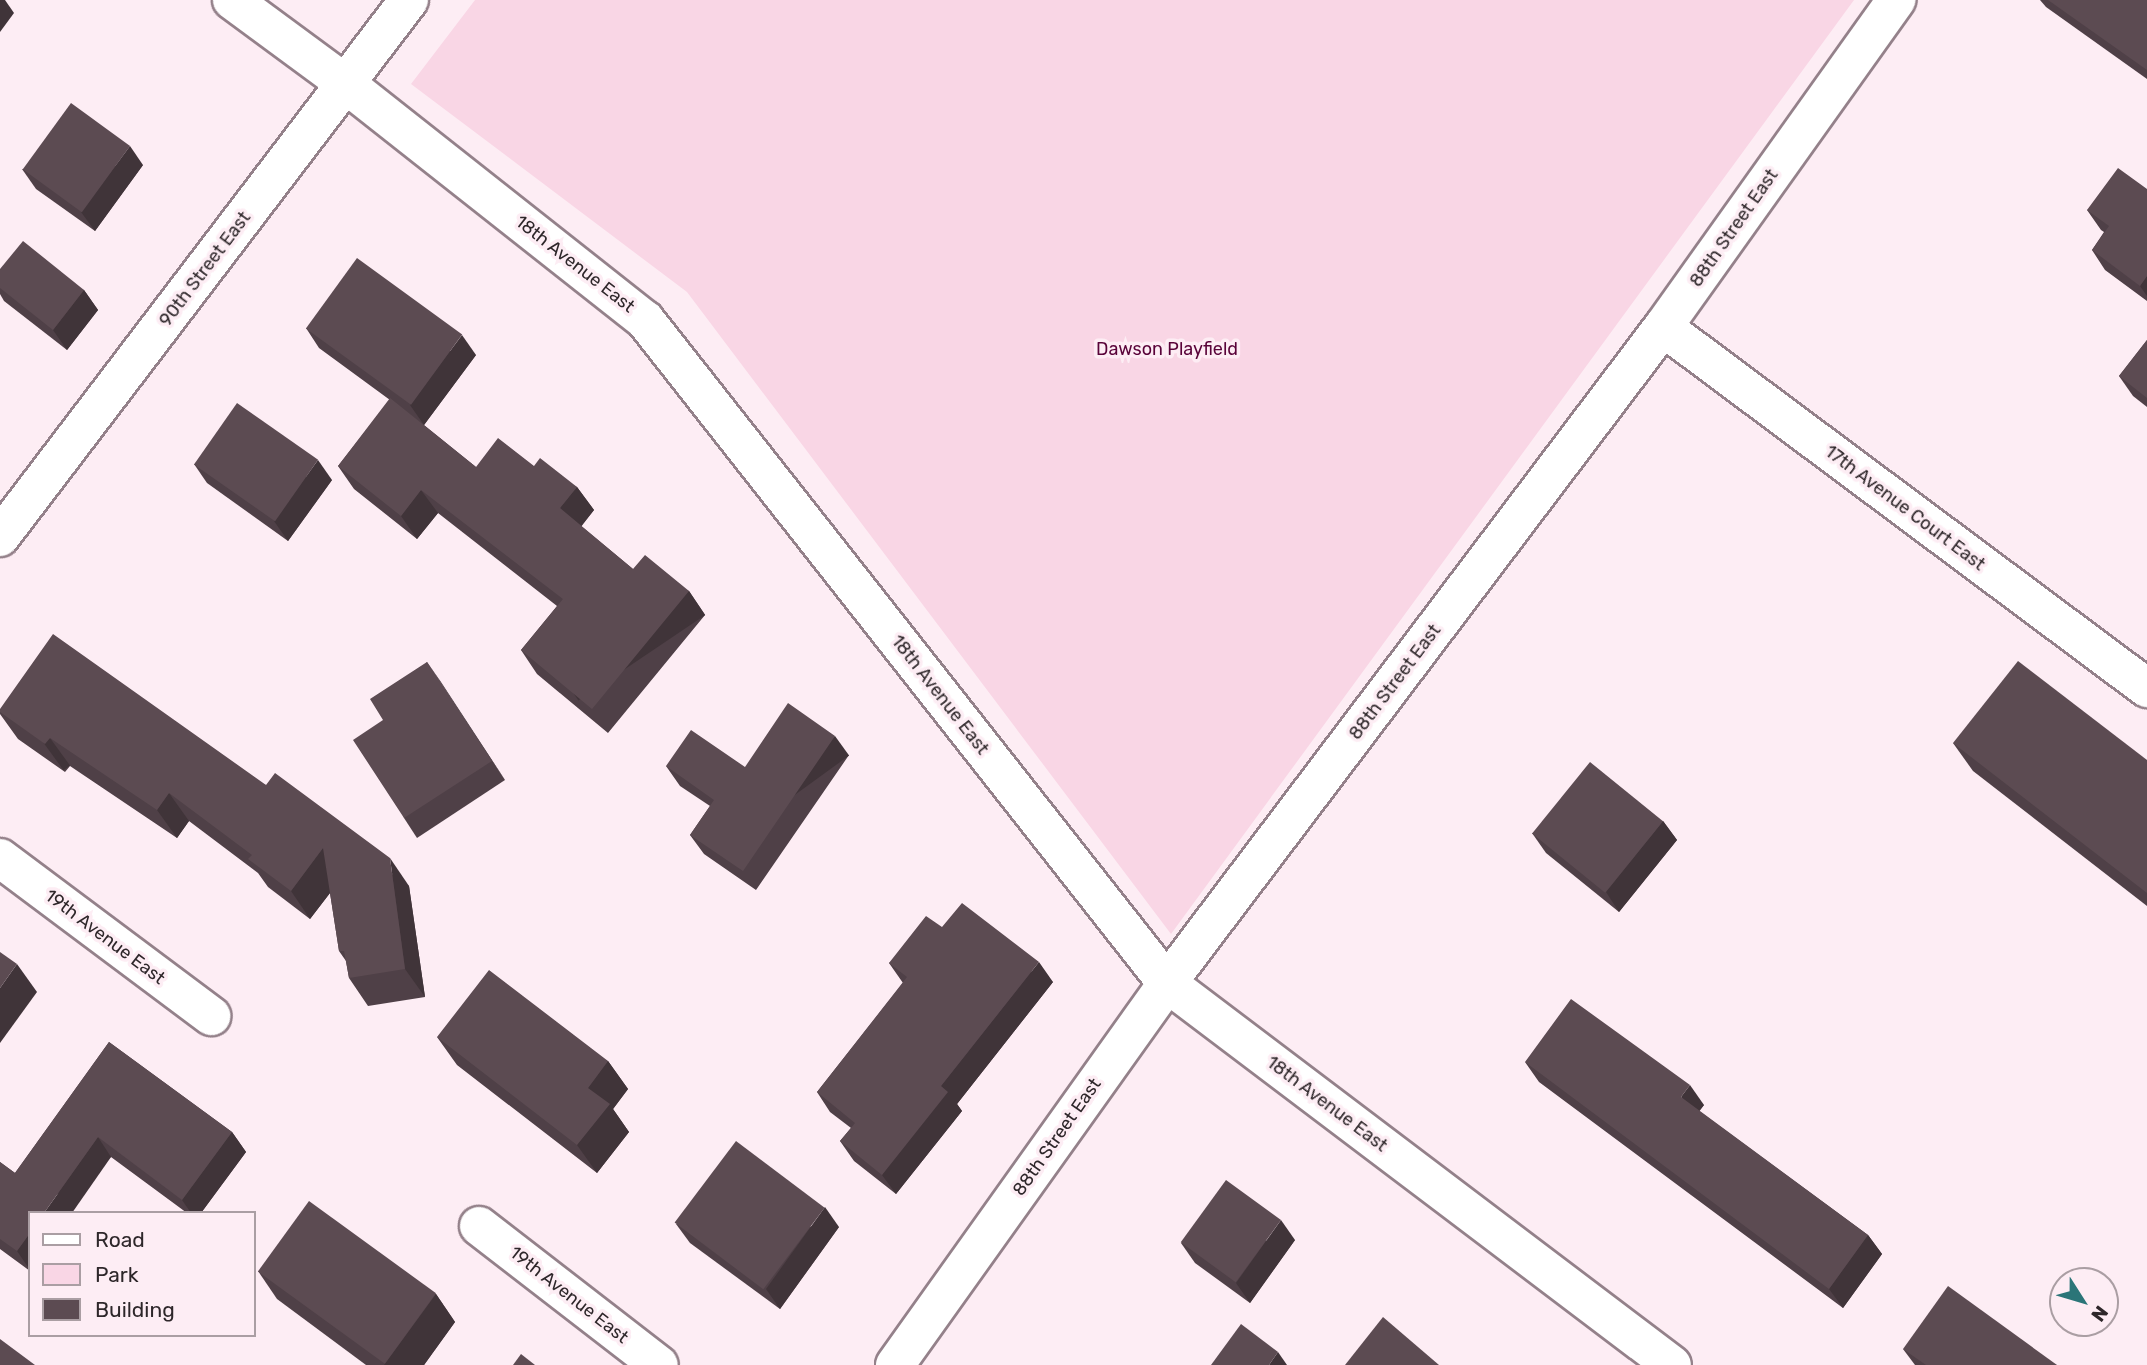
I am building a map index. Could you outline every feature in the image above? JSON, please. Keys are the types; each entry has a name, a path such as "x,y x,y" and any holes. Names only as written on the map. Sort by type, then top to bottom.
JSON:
{"street":[{"name":"18th Avenue East","path":"232,0 346,84 645,320 1167,983 1672,1365"},
{"name":"90th Street East","path":"0,537 409,0"},
{"name":"88th Street East","path":"895,1365 1167,983 1663,327 1895,0"},
{"name":"17th Avenue Court East","path":"1663,327 2147,688"},
{"name":"19th Avenue East","path":"0,858 211,1016"},
{"name":"19th Avenue East","path":"479,1226 659,1365"}],"green space":[{"name":"Dawson Playfield","path":"475,0 1854,0 1171,934 687,292 411,84"}],"building":[{"path":"2048,0 2147,0 2147,70"},
{"path":"71,103 130,146 82,212 23,169"},
{"path":"2118,168 2147,189 2147,276 2140,286 2092,250 2109,226 2087,210"},
{"path":"23,241 84,290 53,330 0,288 0,269"},
{"path":"357,258 462,334 411,405 306,328"},
{"path":"2147,340 2147,398 2119,376"},
{"path":"390,398 476,467 498,438 534,466 540,458 577,487 560,508 633,569 645,555 689,591 592,709 521,650 563,599 421,490 401,516 338,466"},
{"path":"237,403 318,460 275,521 194,464"},
{"path":"53,634 266,785 275,773 390,858 405,969 349,978 344,951 339,951 323,848 291,891 248,859 252,855 169,793 157,810 50,738 45,744 0,712"},
{"path":"2018,661 2147,760 2147,893 1953,743"},
{"path":"427,662 492,761 404,818 353,740 383,720 370,699"},
{"path":"788,703 835,736 743,871 690,835 714,800 666,766 691,730 745,767"},
{"path":"1590,762 1663,821 1605,893 1532,833"},
{"path":"962,903 1039,962 941,1086 948,1092 882,1175 840,1141 855,1123 817,1092 907,977 889,963 926,916 942,927"},
{"path":"0,952 17,964 0,988"},
{"path":"489,970 608,1061 588,1088 610,1104 577,1145 437,1037"},
{"path":"1571,999 1690,1085 1681,1097 1868,1235 1829,1289 1525,1062"},
{"path":"109,1042 232,1132 182,1200 98,1137 45,1211 28,1211 28,1236 17,1251 0,1239 0,1162 15,1173"},
{"path":"736,1141 825,1208 763,1289 675,1222"},
{"path":"1226,1180 1281,1220 1236,1282 1181,1242"},
{"path":"309,1201 436,1293 385,1364 258,1271"},
{"path":"1948,1286 2057,1365 1926,1365 1903,1349"},
{"path":"1383,1317 1439,1365 1345,1365"},
{"path":"1241,1324 1278,1352 1269,1365 1211,1365"},
{"path":"0,1339 35,1365 0,1365"},
{"path":"521,1354 535,1365 513,1365"}]}
